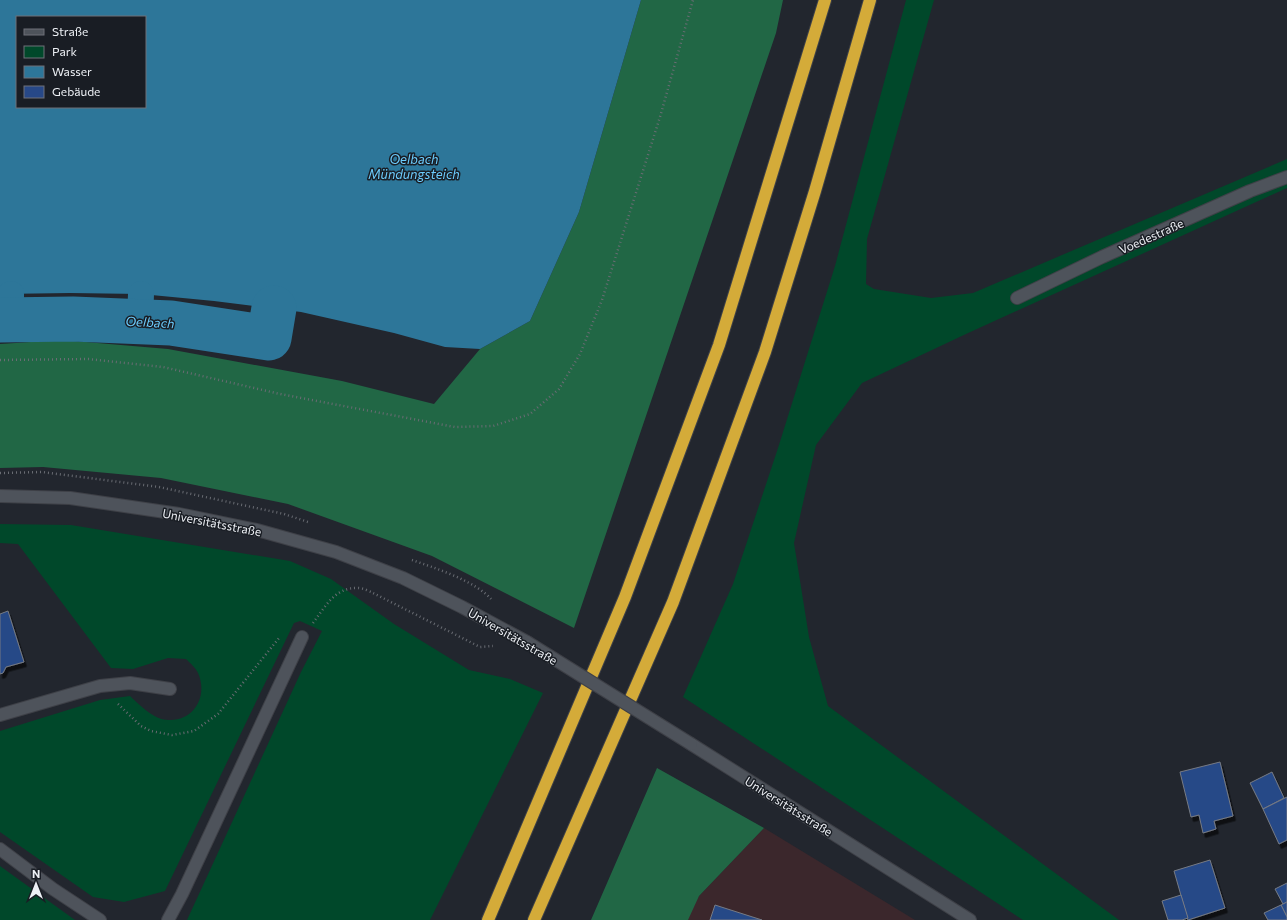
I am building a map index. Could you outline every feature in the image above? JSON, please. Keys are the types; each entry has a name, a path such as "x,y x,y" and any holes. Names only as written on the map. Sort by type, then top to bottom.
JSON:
{"highway":[{"path":"488,920 625,597 719,345 825,0"},
{"path":"534,920 673,602 765,352 815,191 870,0"}],"street":[{"name":"Voedestraße","path":"1017,298 1102,257 1250,191 1287,177"},
{"name":"Universitätsstraße","path":"0,496 70,498 179,514 256,530 336,552 403,578 528,642 970,920"},
{"path":"168,920 182,894 302,637"},
{"path":"0,715 100,686 130,683 170,689"},
{"path":"0,849 53,889 100,920"}],"path":[{"path":"0,360 88,359 163,367 280,394 455,427 493,426 530,414 559,389 580,354 602,300 660,117 693,0"},
{"path":"100,686 141,726 151,731 172,735 194,730 218,714 282,634 302,637 332,598 341,590 358,588 373,593 480,647 496,645"}],"shaded area":[{"path":"764,828 915,920 685,920 699,896"}],"green space":[{"path":"641,0 783,0 776,33 574,628 432,556 288,504 161,478 43,467 0,468 0,344 62,340 168,349 342,381 434,404 480,349 530,321 579,212"},
{"path":"906,0 934,0 867,239 866,284 874,289 931,298 973,293 1287,159 1287,188 862,383 816,445 794,543 809,637 828,706 1119,920 1023,920 683,697 733,584 778,448 835,266"},
{"path":"0,524 71,525 290,561 331,579 394,624 469,670 510,679 543,693 430,920 187,920 301,672 322,631 300,621 294,623 165,891 124,902 93,897 0,832 0,731 100,700 130,696 148,712 158,718 169,720 178,719 186,716 197,705 200,698 201,681 197,671 186,659 168,658 133,669 111,668 18,544 0,543"},
{"path":"657,768 764,828 699,896 688,920 591,920"},
{"path":"0,866 75,920 0,920"}],"water":[{"name":"Oelbach Mündungsteich","path":"0,0 641,0 579,212 530,321 480,349 445,347 394,333 301,312 214,301 141,294 0,294"}],"building":[{"path":"8,611 24,662 6,667 3,673 0,674 0,614"},
{"path":"1220,762 1233,816 1214,821 1216,829 1203,833 1199,815 1191,817 1180,772"},
{"path":"1272,772 1284,798 1263,809 1250,783"},
{"path":"1287,797 1287,840 1279,844 1263,809"},
{"path":"1210,860 1225,908 1188,920 1174,871"},
{"path":"1287,883 1287,902 1283,904 1275,889"},
{"path":"1181,895 1188,918 1182,920 1168,920 1162,901"},
{"path":"1287,902 1287,917 1281,905"},
{"path":"715,905 762,920 710,920"},
{"path":"1281,905 1287,920 1268,920 1264,913"}],"waterway":[{"path":"11,294 11,320"},
{"path":"140,321 141,294"},
{"name":"Oelbach","path":"0,320 73,319 171,323 269,338 274,308"}]}
